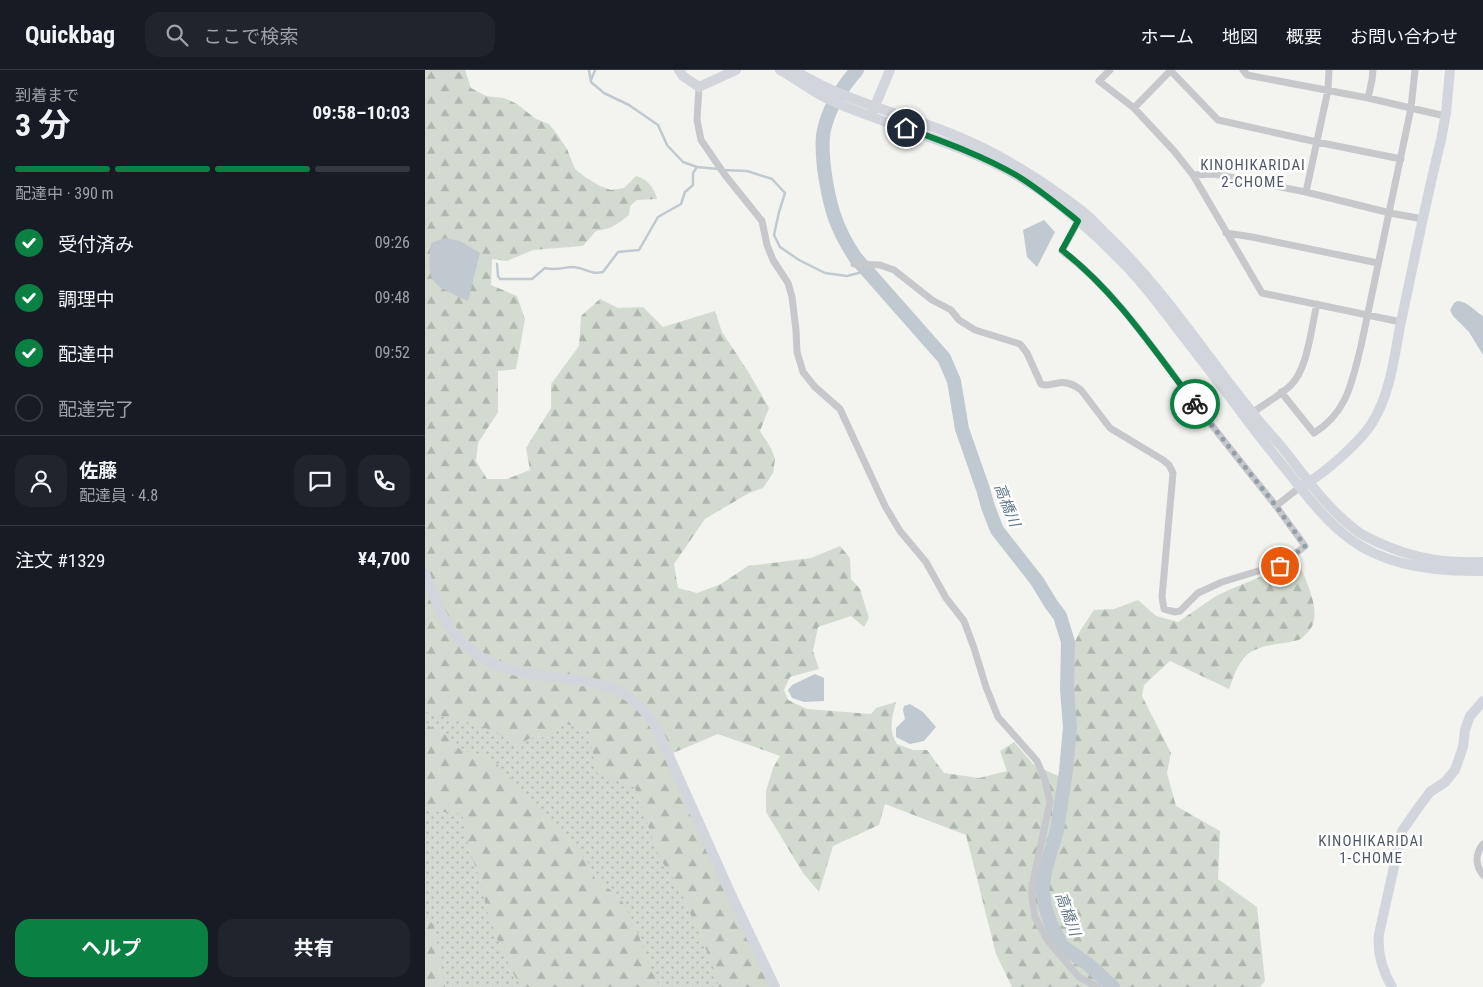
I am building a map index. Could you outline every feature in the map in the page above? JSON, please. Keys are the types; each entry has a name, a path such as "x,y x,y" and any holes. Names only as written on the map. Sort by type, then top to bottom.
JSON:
{"street":[{"path":"679,70 683,76 699,87"},
{"path":"699,87 736,70"},
{"path":"780,70 857,106 949,133 989,151 1037,178 1084,213 1127,253 1155,284 1336,527 1351,540 1375,553 1403,564 1428,569 1483,571"},
{"path":"794,70 830,95"},
{"path":"873,111 889,70"},
{"path":"1109,70 1099,80 1134,108 1174,151 1193,175 1262,293 1401,322"},
{"path":"1134,108 1171,70 1218,120 1401,159"},
{"path":"1243,70 1247,74 1369,98 1445,116"},
{"path":"1306,192 1328,90 1329,70"},
{"path":"1369,98 1373,70"},
{"path":"1281,392 1314,433 1332,420 1354,379 1401,159 1411,108 1415,70"},
{"path":"1276,506 1350,449 1367,431 1384,400 1445,116 1449,70"},
{"path":"699,87 697,120 701,140 725,175 762,221 767,245 788,283 792,297 797,352 803,372 815,387 840,409 885,506 900,531 926,562 946,598 964,621 986,687 999,717 1037,761 1045,780 1050,802 1032,886 1035,916 1049,941 1079,978 1098,987"},
{"path":"873,111 983,158 1017,176 1043,193 1078,221 1115,254 1145,288 1261,438 1305,485 1357,531 1374,541 1417,558 1439,562 1483,562"},
{"path":"1193,175 1214,174 1306,192 1423,219"},
{"path":"854,264 880,265 893,270 932,300 951,310 959,320 975,330 1020,344 1027,353 1041,384 1045,386 1067,382 1075,386 1081,390 1110,428 1169,465 1173,473 1162,597 1164,609 1175,612 1180,611 1198,593 1222,582 1280,566 1305,546 1117,302 1079,264 1062,250 1078,221"},
{"path":"1226,233 1261,238 1378,263"},
{"path":"1252,413 1292,384 1300,374 1317,304"},
{"path":"425,574 439,608 451,629 472,651 485,660 503,669 523,674 589,682 610,688 633,700 648,716 656,726 735,903 775,987"},
{"path":"1392,987 1383,970 1378,945 1402,831 1430,792 1445,782 1455,770 1463,747 1465,730 1470,716 1483,701"},
{"path":"1483,844 1479,849 1477,866 1483,875"}],"green space":[{"path":"425,70 465,70 471,88 486,96 504,98 517,104 536,119 549,124 567,149 575,169 585,177 611,190 624,188 636,176 640,177 652,187 657,199 637,200 630,206 629,215 610,228 596,231 583,246 533,250 507,261 492,259 491,285 517,296 525,319 516,369 498,371 498,412 478,443 476,461 487,479 507,479 530,470 526,448 551,408 551,384 579,346 581,316 600,299 618,308 643,307 663,327 715,311 722,332 769,408 760,431 771,448 775,459 773,473 763,488 749,493 705,519 674,564 678,588 697,593 721,584 748,566 811,558 840,546 850,558 851,579 860,589 869,618 864,627 851,616 818,627 813,651 819,669 790,677 784,690 788,700 807,709 871,714 876,708 896,702 892,719 892,734 897,744 913,750 927,750 944,773 979,778 1007,771 1000,751 1014,742 1033,764 1060,777 1065,728 1062,670 1080,631 1094,610 1114,609 1138,600 1156,616 1178,622 1216,596 1231,589 1265,575 1284,573 1301,568 1313,601 1314,610 1312,626 1302,638 1292,642 1265,646 1247,655 1238,666 1229,689 1170,661 1144,685 1142,696 1171,753 1167,773 1176,806 1220,831 1218,879 1257,907 1265,981 1260,987 1012,987 996,954 966,835 885,804 879,825 833,846 819,892 803,873 766,812 766,791 773,768 780,756 718,734 673,753 777,987 718,987 717,977 710,958 678,886 659,857 635,788 597,774 589,731 560,722 552,737 530,738 517,746 496,732 470,723 425,712 425,661 428,650 425,645"},
{"path":"425,585 592,687 745,987 425,987"},
{"path":"425,724 446,735 453,746 491,758 536,804 589,864 595,879 619,896 634,923 653,974 657,977 658,987 521,987 498,941 487,911 480,880 469,848 462,814 425,810"},
{"path":"425,916 434,925 445,987 425,987"}],"shaded area":[{"path":"1044,220 1055,232 1037,267 1027,257 1023,230"},
{"path":"445,238 460,241 480,253 468,301 440,287 431,276 429,257 431,243"},
{"path":"1457,301 1468,304 1483,316 1483,355 1469,332 1453,316 1450,310"},
{"path":"815,674 824,678 824,701 804,702 792,698 788,690 792,685"},
{"path":"910,704 923,712 936,727 924,741 910,744 896,737 896,728 905,719 904,706"}],"waterway":[{"path":"589,70 591,82 604,93 629,105 658,125 667,145 683,162 697,167 718,169"},
{"path":"591,80 595,70"},
{"name":"高橋川","path":"857,70 841,90 833,105 823,135 824,168 834,215 842,235 855,257 944,358 954,381 962,429 997,530 1037,581 1060,616 1068,642 1067,690 1070,727 1066,771 1057,830 1042,889 1051,924 1062,946 1089,965 1113,987"},
{"path":"497,264 500,279 532,279 545,268 574,267 595,273 603,272 618,252 639,250 658,217 681,204 685,192 693,185 693,173 697,167"},
{"path":"723,170 747,171 772,179 785,193 774,235 780,247 799,260 825,273 847,276 866,271"}],"way so far":[{"path":"1195,404 1276,506 1305,546 1280,566"}],"district":[{"name":"KINOHIKARIDAI 2-CHOME","path":"1253,174"},
{"name":"KINOHIKARIDAI 1-CHOME","path":"1371,850"}],"route":[{"path":"906,128 983,158 1017,176 1043,193 1078,221 1062,250 1105,288 1195,404"}]}
